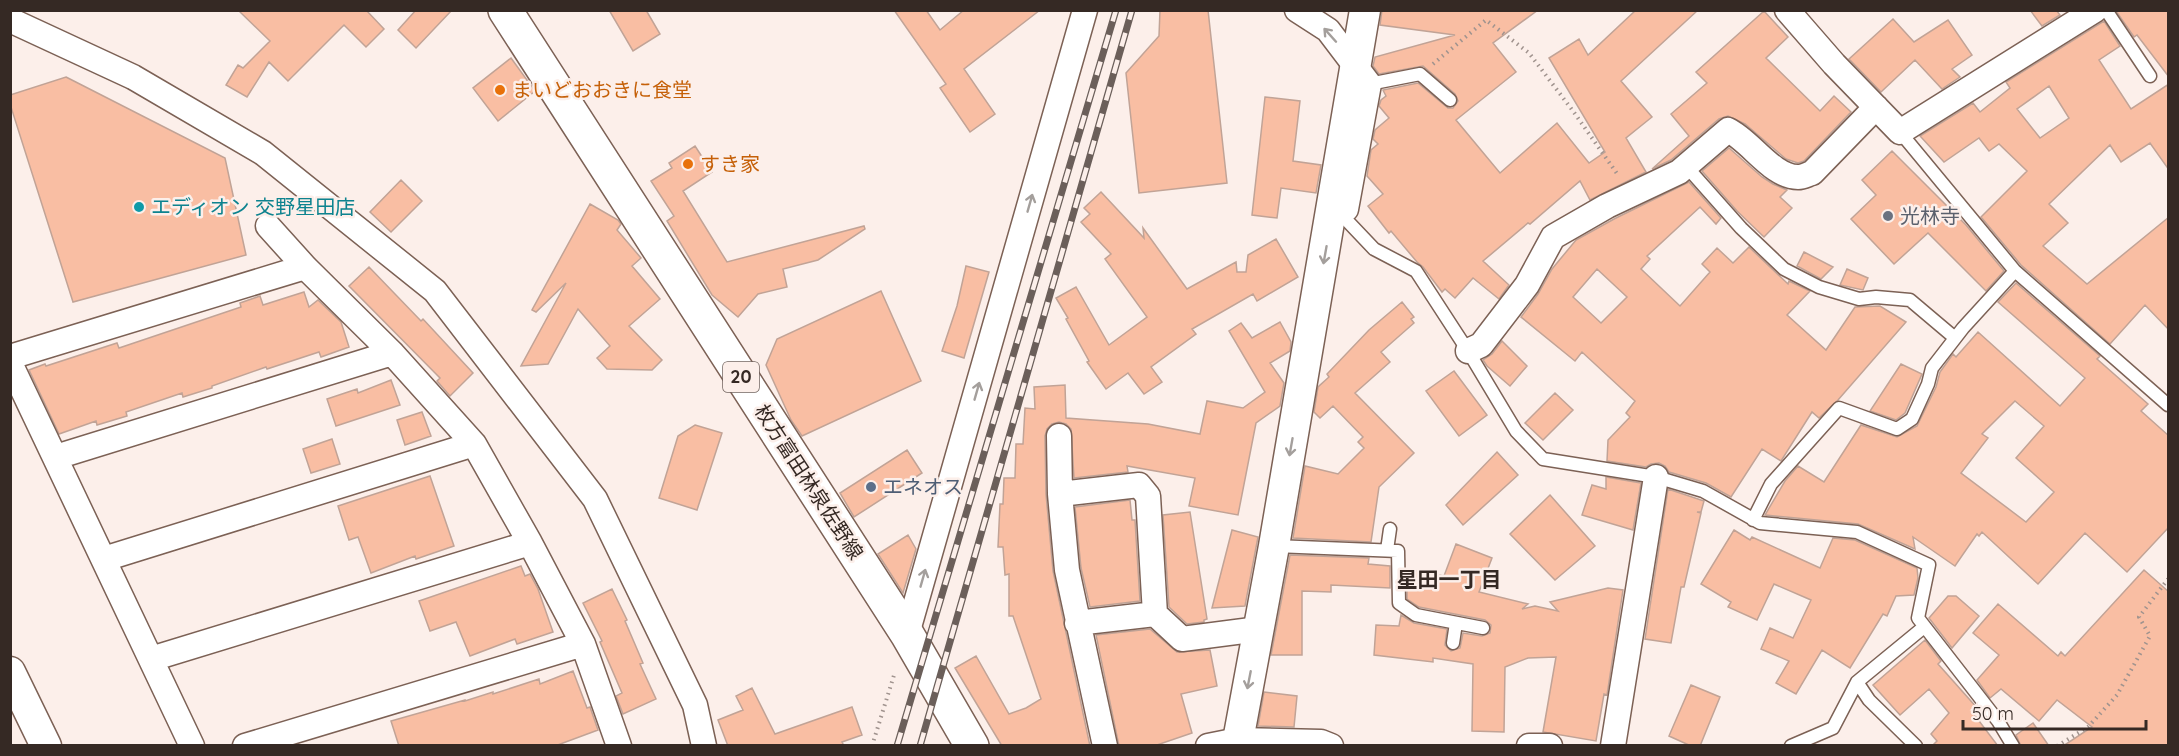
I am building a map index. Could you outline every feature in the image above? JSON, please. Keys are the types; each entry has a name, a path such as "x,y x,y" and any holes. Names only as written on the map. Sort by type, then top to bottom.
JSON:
{"main road":[{"name":"枚方富田林泉佐野線","path":"505,10 907,634 972,746"}],"street":[{"path":"907,634 1085,10"},
{"path":"1297,10 1328,30 1363,76"},
{"path":"1238,742 1363,76 1365,10"},
{"path":"1786,10 1900,132 2095,10"},
{"path":"10,20 133,77 263,153 435,291 595,499 695,705 704,746"},
{"path":"1468,351 1481,345 1527,285 1553,237 1679,172 1728,130 1739,136 1779,172 1798,177 1812,173 1876,107"},
{"path":"268,226 305,267 392,353 474,444 583,644 619,746"},
{"path":"10,357 305,267"},
{"path":"56,457 392,353"},
{"path":"10,363 192,746"},
{"path":"1059,436 1060,494 1067,570 1105,746"},
{"path":"104,559 474,444"},
{"path":"1613,746 1656,477"},
{"path":"1060,494 1139,485 1148,496 1155,614 1182,639 1259,629"},
{"path":"151,659 530,543"},
{"path":"1077,623 1155,614"},
{"path":"245,746 583,644"},
{"path":"10,672 46,746"},
{"path":"1208,746 1238,742 1321,742 1331,746"},
{"path":"1529,746 1550,746"}],"lane":[{"path":"2106,10 2150,76"},
{"path":"1363,76 1420,74 1450,100"},
{"path":"1900,132 2015,271 2169,405"},
{"path":"1686,166 1741,228 1784,269 1819,287 1858,299 1876,297 1910,300 1955,338"},
{"path":"1339,212 1374,249 1416,271 1516,430 1543,459 1656,477 1703,491 1760,523 1857,532 1929,566 1918,618 1998,721 2013,746"},
{"path":"1753,519 1771,484 1839,408 1897,429 1911,419 1928,384 1932,368 1955,338 2015,271"},
{"path":"1387,550 1390,529"},
{"path":"1274,546 1398,551 1399,603 1416,615 1484,628"},
{"path":"1453,643 1456,623"},
{"path":"1791,746 1833,728 1857,682 1924,627"},
{"path":"1857,682 1869,700 1916,746"}],"path":[{"path":"1420,74 1486,20 1529,53 1573,111 1631,195"},
{"path":"2057,746 2088,727 2117,695 2150,636 2139,617 2169,579"},
{"path":"872,746 907,634"}],"building":[{"path":"238,10 366,10 384,29 366,47 344,25 288,81 269,62 247,97 226,85 238,65 243,68 270,41"},
{"path":"416,10 452,10 416,48 398,30"},
{"path":"609,10 646,10 660,34 633,51"},
{"path":"894,10 926,10 940,30 964,10 1040,10 964,69 995,114 970,132 940,88 946,84"},
{"path":"1160,10 1208,10 1227,183 1139,193 1126,73 1159,36"},
{"path":"1382,10 1538,10 1493,43 1516,72 1456,120 1500,173 1557,123 1589,163 1605,152 1549,58 1579,39 1588,55 1636,10 1698,10 1621,81 1652,117 1626,138 1646,172 1590,200 1580,181 1483,261 1509,285 1499,299 1473,278 1455,298 1445,289 1442,292 1423,267 1391,231 1389,233 1368,206 1383,194 1367,176 1371,150 1378,144 1373,139 1375,130 1389,118 1379,106 1381,100 1386,96 1383,90 1418,83 1448,108 1453,108 1458,101 1455,94 1423,66 1379,74 1373,66 1375,57 1455,35 1380,25"},
{"path":"2030,10 2056,10 2060,15 2042,26"},
{"path":"2169,10 2169,77 2137,35 2134,37 2116,11"},
{"path":"1764,11 1788,37 1766,58 1820,111 1834,96 1851,112 1804,161 1798,163 1786,159 1745,124 1728,116 1719,119 1671,160 1652,169 1689,136 1671,114 1707,83 1696,72"},
{"path":"1893,19 1914,42 1948,20 1972,55 1952,69 1960,77 1942,89 1915,60 1881,92 1849,59"},
{"path":"2104,21 2120,46 2099,60 2131,109 2169,84 2169,170 2150,143 2121,162 2110,145 2049,204 2068,223 2043,246 2087,284 2169,217 2169,330 2145,305 2110,344 2021,265 1981,217 2027,171 1999,144 1989,151 1979,138 1944,162 1920,136 1973,103 1980,112 2010,88 2006,82","holes":["2049,86 2069,118 2040,138 2017,109"]},
{"path":"511,58 535,91 498,121 473,88"},
{"name":"エディオン 交野星田店","path":"66,77 225,158 246,255 73,302 10,104 10,95"},
{"path":"1265,97 1300,101 1293,161 1321,165 1316,193 1281,188 1277,218 1252,215"},
{"path":"695,146 712,172 683,191 727,262 864,226 865,229 818,260 783,269 787,287 758,294 738,317 712,295 667,221 674,216 651,181 672,168 669,163"},
{"path":"1729,148 1762,177 1787,190 1780,197 1792,208 1764,237 1737,211 1702,171"},
{"path":"1892,151 1966,225 2004,271 1986,291 1928,233 1894,264 1851,219 1876,195 1862,180"},
{"path":"401,180 422,201 391,232 370,212"},
{"path":"1689,182 1721,218 1716,224 1700,207 1647,256 1650,259 1641,269 1680,306 1710,272 1702,264 1717,248 1733,263 1749,247 1788,284 1789,281 1810,291 1787,315 1826,350 1855,307 1880,306 1906,322 1838,400 1819,418 1812,412 1781,461 1762,449 1731,497 1706,483 1669,472 1659,463 1646,467 1607,461 1608,440 1630,417 1626,413 1635,401 1582,352 1575,361 1521,317 1538,294 1552,269 1576,240","holes":["1597,269 1627,297 1601,323 1573,297"]},
{"path":"1101,192 1144,238 1143,228 1187,289 1236,262 1237,272 1246,272 1248,255 1276,239 1298,277 1257,301 1253,294 1192,329 1196,334 1151,367 1162,382 1144,394 1128,373 1106,389 1087,362 1089,361 1056,298 1076,287 1109,345 1147,317 1105,259 1111,254 1081,222 1090,214 1084,208"},
{"path":"590,204 621,224 617,230 641,258 632,266 660,299 629,326 662,360 652,370 607,369 597,358 610,346 578,309 548,364 521,366 566,283 536,312 532,310"},
{"path":"1804,252 1833,267 1821,279 1797,266"},
{"path":"966,266 989,272 964,358 942,351 957,306"},
{"path":"369,267 421,321 423,319 473,373 450,396 437,381 440,378 349,286"},
{"path":"1847,269 1868,278 1863,290 1840,285"},
{"path":"2016,283 2100,356 2097,359 2148,404 2141,411 2169,436 2169,527 2127,572 2085,533 2038,584 1982,532 1979,536 1977,534 1955,566 1913,537 1915,549 1858,524 1765,515 1785,481 1798,466 1824,482 1861,425 1897,437 1917,426 1936,387 1940,372 1953,354 1956,357 1978,332 2060,406 2085,378 1998,302","holes":["2015,401 2044,426 2016,458 2054,492 2026,522 1961,473 1988,438 1982,434"]},
{"path":"881,291 921,381 802,436 791,420 766,365 777,339"},
{"path":"304,292 309,307 318,300 341,322 349,347 321,357 319,352 267,369 266,367 183,397 182,393 126,412 127,416 97,425 96,421 59,434 29,370 117,343 119,348 241,307 240,303 260,296 263,305"},
{"path":"1402,302 1414,317 1411,319 1414,323 1381,352 1390,362 1355,393 1414,453 1379,487 1371,542 1293,538 1305,466 1338,474 1364,448 1358,442 1363,437 1333,406 1320,418 1314,412 1318,387 1329,377 1327,374 1369,330"},
{"path":"1280,322 1291,342 1290,351 1270,363 1284,383 1280,406 1256,423 1238,515 1189,506 1195,478 1127,466 1128,472 1074,478 1071,429 1059,422 1047,429 1045,436 1046,494 1053,571 1090,746 1002,746 955,668 976,656 1009,714 1041,699 1013,616 1009,616 1009,574 1005,575 1003,547 998,547 1004,478 1015,478 1016,444 1023,444 1025,408 1035,409 1034,387 1065,385 1066,418 1148,424 1200,434 1207,401 1243,408 1265,392 1229,331 1241,323 1252,338"},
{"path":"1502,341 1527,366 1510,386 1483,360 1492,354"},
{"path":"1901,364 1922,374 1905,413 1896,420 1870,411"},
{"path":"1454,371 1487,415 1459,436 1426,391"},
{"path":"391,380 400,405 336,426 327,399 357,389 358,393"},
{"path":"1555,393 1573,410 1543,440 1525,423"},
{"path":"422,412 431,436 405,445 397,420"},
{"path":"695,425 722,433 697,510 659,498 678,436"},
{"path":"332,439 340,464 311,473 303,449"},
{"path":"907,450 922,473 854,517 840,493"},
{"path":"1497,452 1518,475 1463,525 1446,505"},
{"path":"430,476 454,546 416,559 415,556 371,573 358,537 349,540 338,506"},
{"path":"1606,477 1641,483 1633,530 1582,515 1592,485 1606,489"},
{"path":"1668,489 1704,501 1701,512 1697,512 1701,513 1684,587 1681,587 1671,643 1645,639"},
{"path":"1550,495 1595,546 1555,580 1510,534"},
{"path":"1130,500 1132,520 1135,520 1140,601 1090,607 1081,568 1075,507"},
{"path":"1190,512 1207,619 1204,622 1187,624 1169,607 1163,515"},
{"path":"1232,530 1258,537 1245,606 1212,608"},
{"path":"1734,530 1750,540 1752,537 1820,568 1833,538 1855,540 1917,568 1918,578 1914,595 1896,596 1887,616 1883,614 1850,668 1822,650 1796,694 1776,683 1789,661 1761,649 1770,628 1793,638 1811,600 1774,584 1757,620 1728,607 1731,602 1701,584"},
{"path":"908,535 916,549 903,593 878,554"},
{"path":"1456,544 1492,558 1479,592 1528,604 1522,609 1535,606 1558,611 1550,602 1608,588 1623,590 1607,695 1604,694 1596,741 1543,732 1556,657 1528,658 1505,667 1504,732 1472,731 1473,664 1433,658 1433,662 1374,655 1376,625 1399,626 1401,615 1414,623 1447,629 1445,645 1451,651 1460,648 1463,633 1482,636 1490,633 1491,625 1485,620 1419,607 1407,599 1407,569 1444,576"},
{"path":"1290,555 1369,558 1368,564 1390,566 1390,588 1331,585 1331,592 1302,591 1302,655 1271,655"},
{"path":"521,566 525,576 530,574 538,589 553,632 517,644 515,639 470,656 456,622 430,631 419,601"},
{"path":"2144,570 2169,592 2169,746 2063,746 2092,727 2057,700 2039,721 2001,689 1990,698 1977,680 1999,655 1973,633 1998,604 2058,656 2061,652 2065,656"},
{"path":"612,589 627,620 625,621 643,663 640,664 656,699 623,714 616,696 622,693 600,642 602,641 583,603"},
{"path":"1948,596 1956,596 1979,616 1952,648 1929,618"},
{"path":"1150,629 1177,652 1210,650 1217,686 1181,694 1192,733 1154,746 1119,746 1096,635"},
{"path":"1925,640 1941,661 1938,664 1978,709 1973,713 1998,746 1932,746 1937,741 1931,734 1949,713 1929,689 1900,715 1873,685"},
{"path":"573,671 598,730 555,746 399,746 391,721 493,692 493,694 539,679 540,684"},
{"path":"1691,685 1720,697 1700,746 1691,746 1669,736"},
{"path":"752,688 775,734 852,707 862,735 842,742 844,746 728,746 718,720 743,710 736,696"},
{"path":"1264,692 1297,696 1294,727 1258,726"},
{"path":"2033,723 2049,746 2021,746 2016,735"}],"railway":[{"path":"897,746 1116,10"},
{"path":"920,746 1132,10"}],"place":[{"name":"まいどおおきに食堂","path":"500,90"},
{"name":"すき家","path":"688,164"},
{"name":"エディオン 交野星田店","path":"139,207"},
{"name":"光林寺","path":"1888,216"},
{"name":"エネオス","path":"871,487"}],"district":[{"name":"星田一丁目","path":"1449,580"}]}
